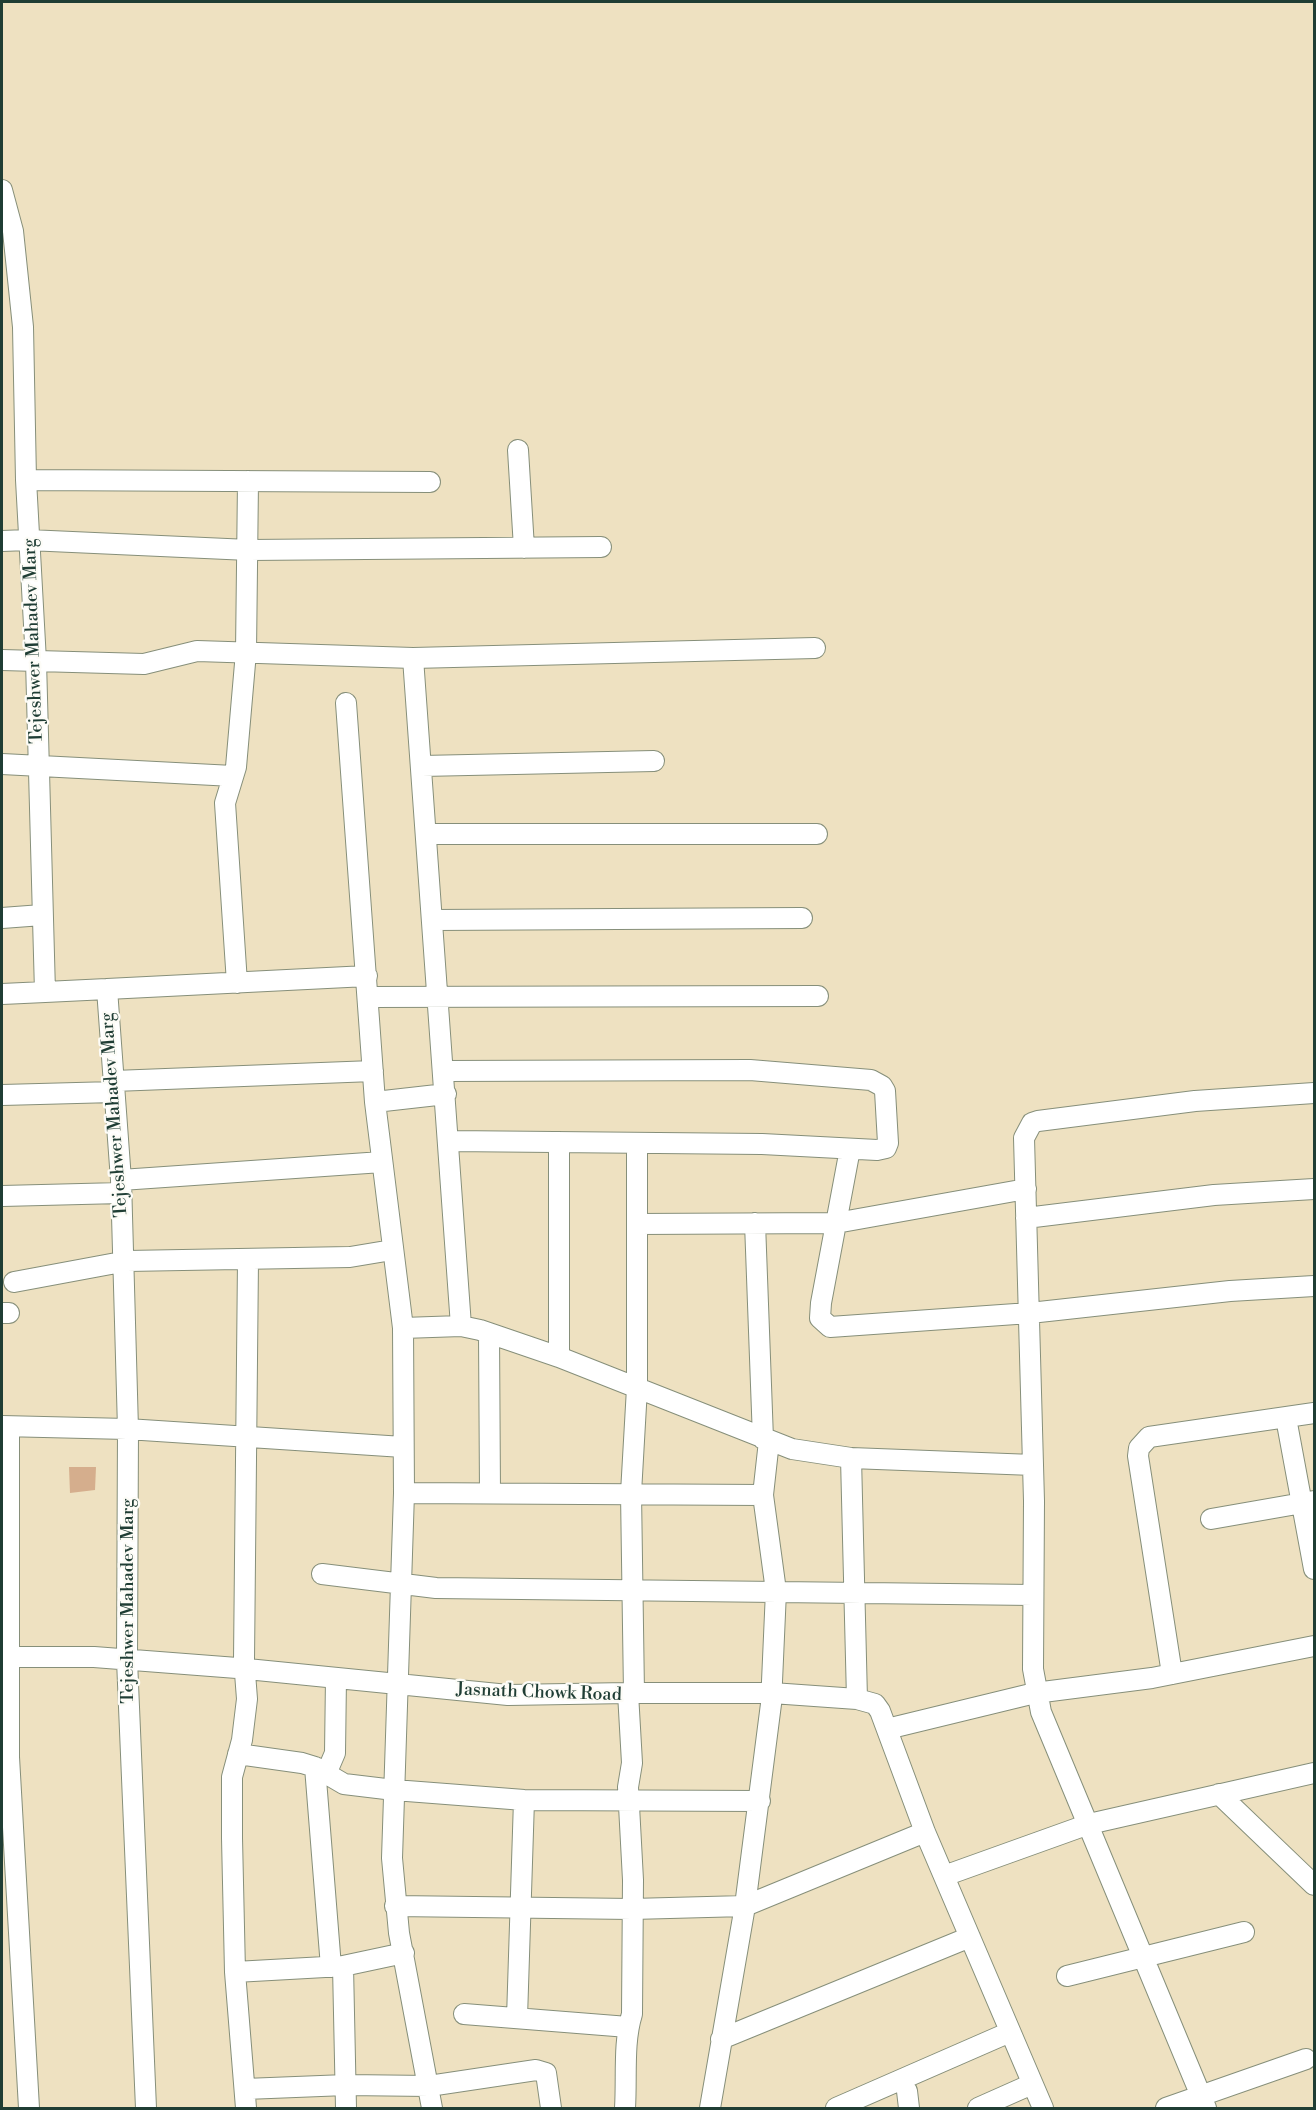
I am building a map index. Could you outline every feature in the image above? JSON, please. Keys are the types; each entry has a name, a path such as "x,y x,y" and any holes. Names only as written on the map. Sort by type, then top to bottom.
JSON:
{"street":[{"name":"Tejeshwer Mahadev Marg","path":"3,196 14,231 23,327 26,480 36,661 45,992 107,989 121,1186 128,1429 127,1660 146,2109"},
{"path":"518,450 524,548"},
{"path":"26,480 430,482"},
{"path":"237,983 225,803 237,756 246,652 249,550 248,481"},
{"path":"2,541 31,540 249,550 601,547"},
{"path":"2,660 144,664 197,651 413,658 815,648"},
{"path":"413,658 445,1071 461,1326"},
{"path":"346,703 375,1102 403,1328 404,1494 392,1858 395,1906 432,2109"},
{"path":"422,766 654,761"},
{"path":"2,764 233,776"},
{"path":"427,834 818,834"},
{"path":"2,918 42,915"},
{"path":"433,920 703,916 801,918"},
{"path":"107,989 367,976"},
{"path":"2,994 45,992"},
{"path":"368,997 439,994 818,996"},
{"path":"2,1095 373,1071"},
{"path":"445,1071 750,1071 877,1082 885,1091 888,1143 881,1150 762,1144 450,1141"},
{"path":"1204,2103 1035,1693 1030,1313 1024,1138 1032,1123 1196,1101 1314,1093"},
{"path":"375,1102 446,1094"},
{"path":"558,1357 559,1143"},
{"path":"637,1143 637,1388 632,1493 634,1693 772,1693 857,1699 875,1704 887,1729 925,1832 1043,2109"},
{"path":"850,1149 821,1303 820,1318 823,1324 830,1327 1030,1313 1230,1292 1314,1286"},
{"path":"2,1196 382,1162"},
{"path":"638,1224 836,1222 1026,1189"},
{"path":"1026,1218 1214,1195 1314,1189"},
{"path":"710,2109 745,1906 772,1693 776,1591 763,1495 766,1440 755,1223"},
{"path":"14,1282 123,1261 350,1257 392,1250"},
{"path":"246,2109 235,1971 232,1777 245,1721 248,1260"},
{"path":"403,1328 461,1326 489,1333 558,1357 766,1440 821,1455 1033,1465"},
{"path":"489,1333 490,1493"},
{"path":"1172,1674 1138,1456 1139,1448 1149,1437 1314,1413"},
{"path":"1286,1418 1308,1503 1314,1569"},
{"path":"29,2109 5,1656 5,1426 128,1429 403,1447"},
{"path":"851,1458 857,1699"},
{"path":"404,1494 763,1495"},
{"path":"1211,1519 1308,1503"},
{"path":"322,1574 436,1588 1033,1595"},
{"path":"887,1729 1035,1693 1103,1686 1314,1646"},
{"name":"Jasnath Chowk Road","path":"5,1656 127,1660 245,1669 508,1695 628,1693 632,1763 629,1800 632,2014 628,2027 625,2109"},
{"path":"336,1678 334,1753 320,1770 337,1966 346,2109"},
{"path":"238,1754 320,1770 344,1785 394,1790 524,1800 760,1801"},
{"path":"944,1876 1089,1824 1314,1773"},
{"path":"1218,1794 1314,1885"},
{"path":"517,2018 524,1800"},
{"path":"395,1906 632,1909 745,1906 925,1832"},
{"path":"1067,1976 1244,1932"},
{"path":"721,2039 970,1937"},
{"path":"235,1971 337,1966 404,1953"},
{"path":"464,2014 628,2027"},
{"path":"836,2109 1010,2032"},
{"path":"1166,2109 1204,2103 1306,2059"},
{"path":"245,2088 346,2085 429,2086 536,2070 546,2073 551,2109"},
{"path":"978,2109 1032,2084"}],"building":[{"path":"69,1467 96,1467 95,1490 70,1493"}]}
